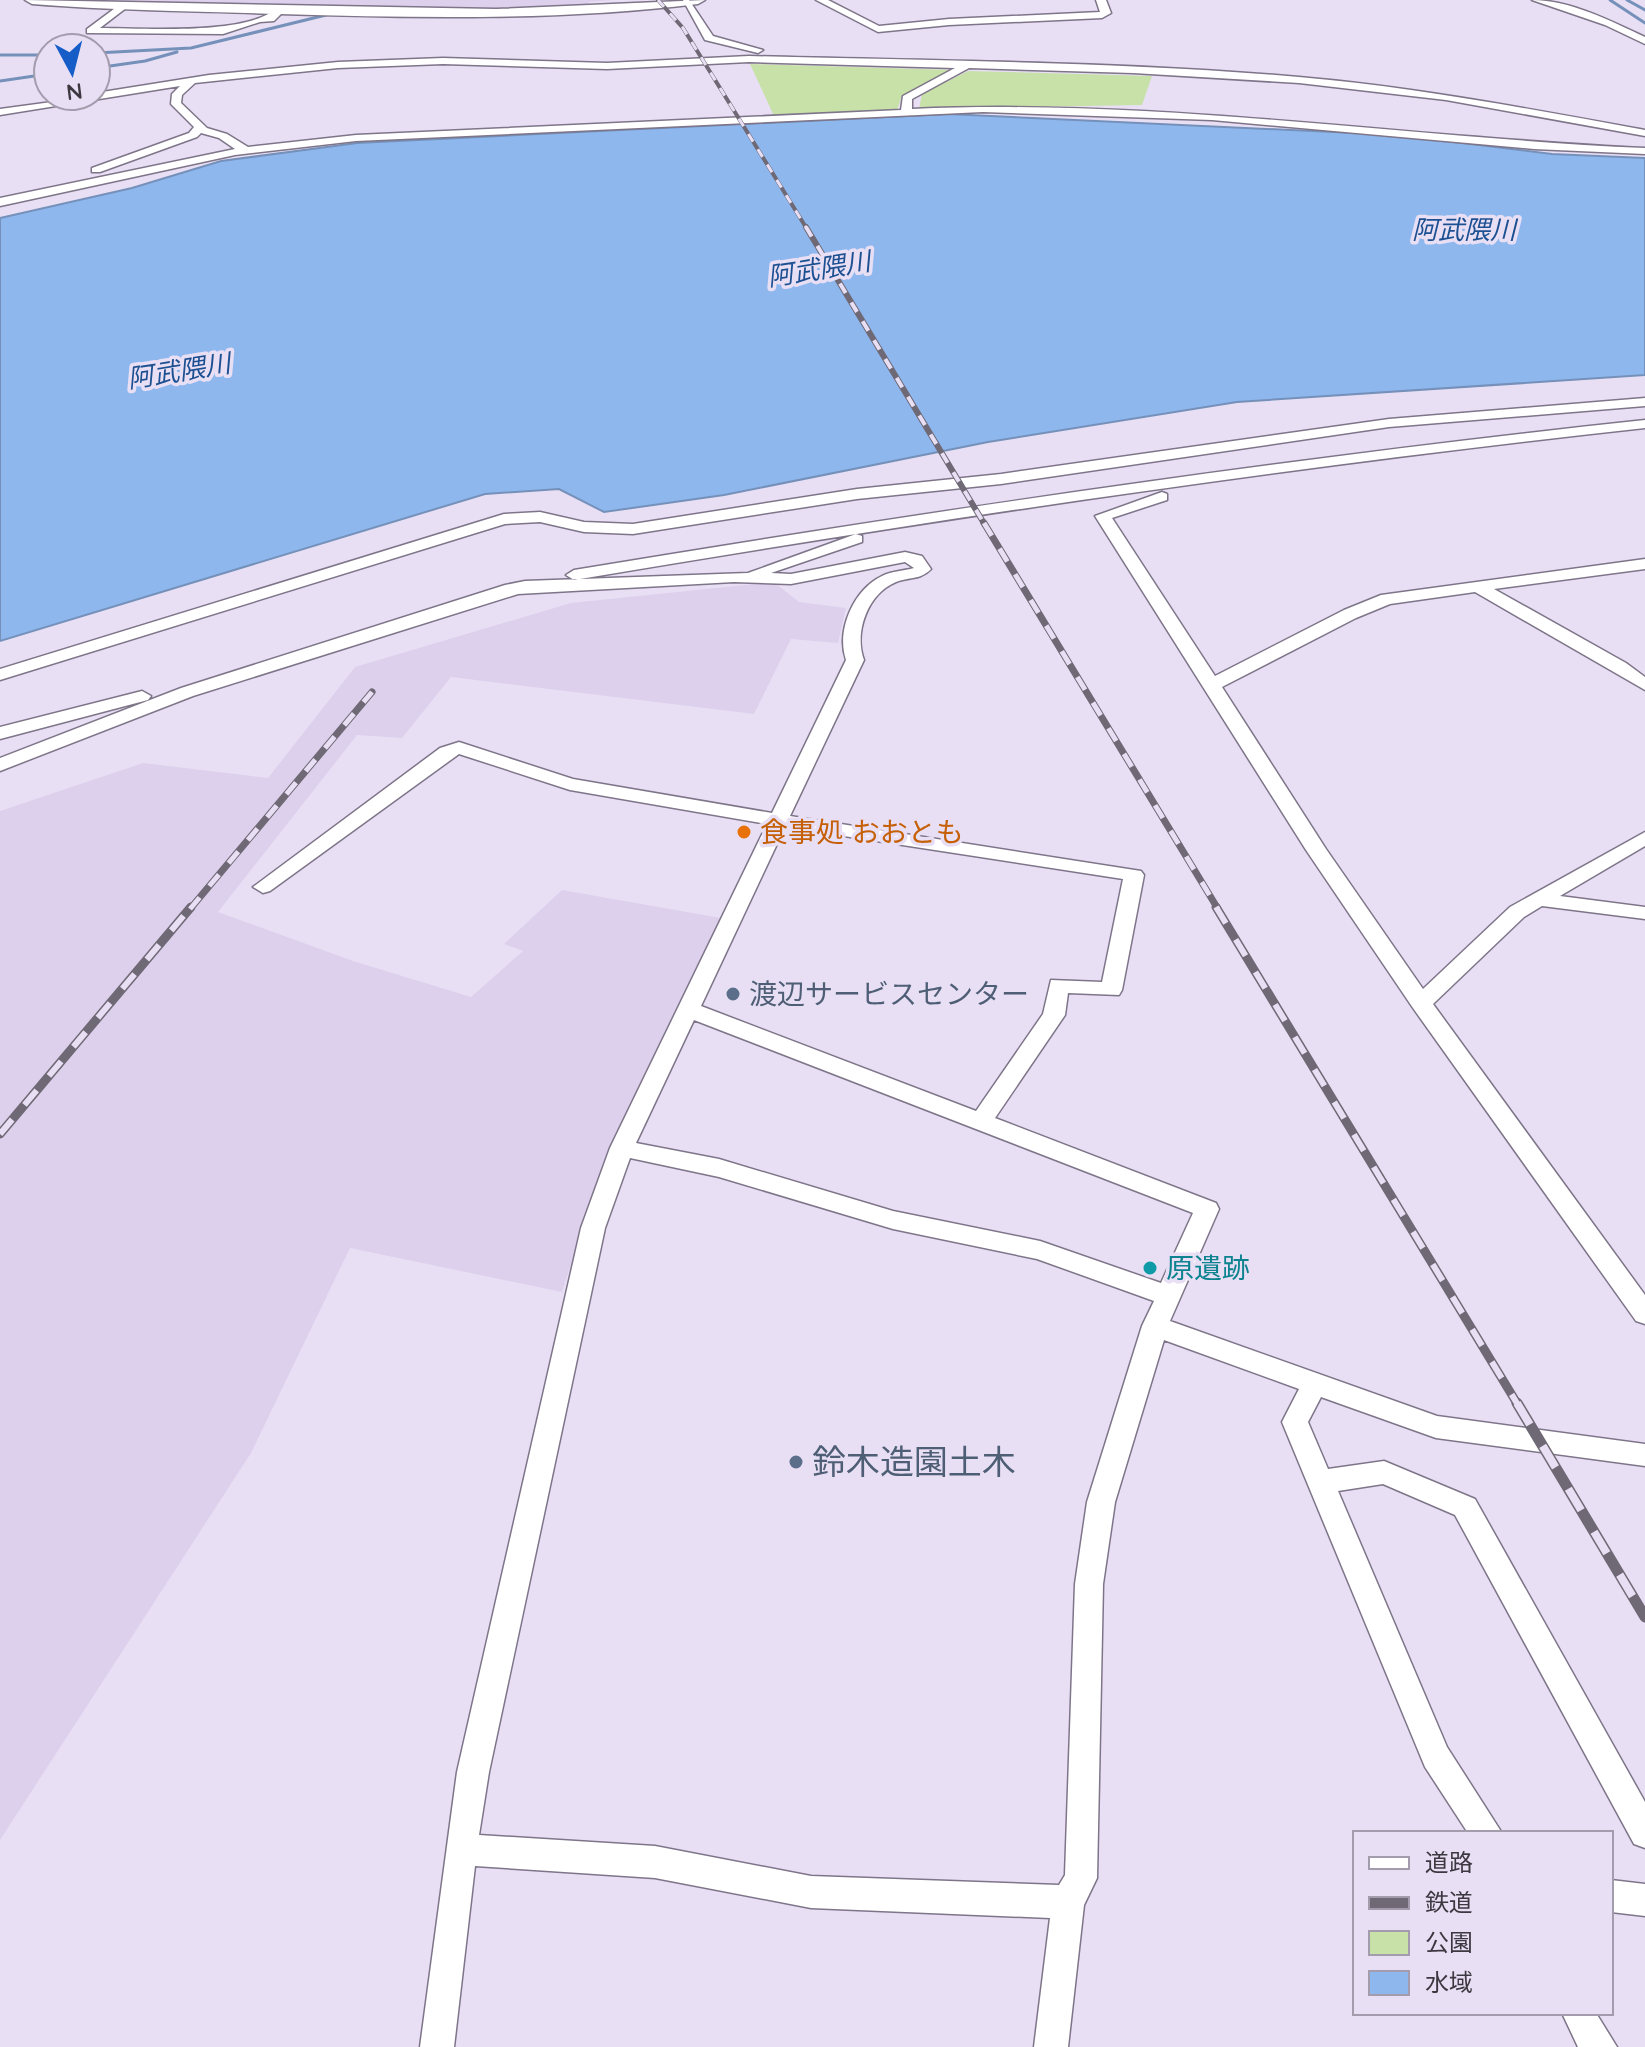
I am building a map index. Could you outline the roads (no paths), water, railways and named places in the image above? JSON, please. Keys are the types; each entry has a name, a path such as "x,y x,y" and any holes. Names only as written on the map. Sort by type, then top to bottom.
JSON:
{"street":[{"path":"32,0 503,15 692,1 709,38 759,50"},
{"path":"821,0 878,29 961,21 1102,15 1106,13 1101,0"},
{"path":"1537,0 1608,23 1645,41"},
{"path":"125,5 90,31 223,31 259,19 271,19 281,9"},
{"path":"699,46 1270,66 1424,83 1547,102"},
{"path":"401,50 613,56 656,54 681,49"},
{"path":"138,77 378,51"},
{"path":"0,112 237,75 413,61 595,66 849,51"},
{"path":"749,59 1299,80 1446,97 1645,131"},
{"path":"906,112 907,98 967,66"},
{"path":"190,83 174,100 201,126 245,150"},
{"path":"0,202 245,150 435,132 983,109 1212,117 1534,146 1645,151"},
{"path":"27,196 193,135 201,126"},
{"path":"0,675 504,519 540,517 584,527 633,529 857,494 1001,479 1389,423 1645,402"},
{"path":"0,765 187,692 511,589 616,566 1430,447 1645,424"},
{"path":"1199,481 1157,499 1103,516 1316,850 1421,1003 1645,1314"},
{"path":"743,578 902,523"},
{"path":"437,2047 473,1772 593,1228 622,1148 855,660 848,641 866,602 884,581 923,569 916,559 905,557 791,579 743,578 511,589"},
{"path":"1212,685 1350,614 1387,599 1645,564"},
{"path":"1476,586 1620,667 1645,685"},
{"path":"0,733 152,693 187,692"},
{"path":"263,887 447,752 459,748 570,784 778,820 1134,875 1111,990 1059,985 1054,1015 981,1122"},
{"path":"1421,1003 1517,912 1645,838"},
{"path":"1541,900 1645,913"},
{"path":"688,1009 1207,1209 1166,1295 1101,1502 1089,1584 1081,1878 1068,1902 1051,2047"},
{"path":"622,1148 719,1168 893,1220 1040,1250 1166,1295"},
{"path":"1155,1326 1436,1427 1645,1455"},
{"path":"1315,1383 1295,1422 1436,1757 1485,1831"},
{"path":"1319,1482 1384,1472 1465,1507 1645,1833"},
{"path":"461,1849 655,1862 811,1892 1068,1902"},
{"path":"1613,1896 1645,1900"},
{"path":"1580,2015 1584,2028 1600,2047"}],"water":[{"name":"阿武隈川","path":"948,114 1397,135 1552,154 1645,158 1645,375 1237,402 988,442 724,495 604,512 559,489 485,494 0,641 0,218 132,188 221,161 357,143"}],"waterway":[{"path":"1610,0 1645,23"},
{"path":"1627,0 1645,10"},
{"path":"112,52 191,48 326,15"},
{"path":"112,66 177,52"},
{"path":"0,55 32,55"},
{"path":"0,81 32,76"}],"railway":[{"path":"658,0 683,28 807,229"},
{"path":"806,227 985,525"},
{"path":"984,523 1218,909"},
{"path":"190,909 372,692"},
{"path":"0,1134 191,907"},
{"path":"1216,907 1518,1405"},
{"path":"1517,1403 1645,1617"}],"place":[{"name":"食事処 おおとも","path":"744,832"},
{"name":"渡辺サービスセンター","path":"733,994"},
{"name":"原遺跡","path":"1150,1268"},
{"name":"鈴木造園土木","path":"796,1462"}]}
